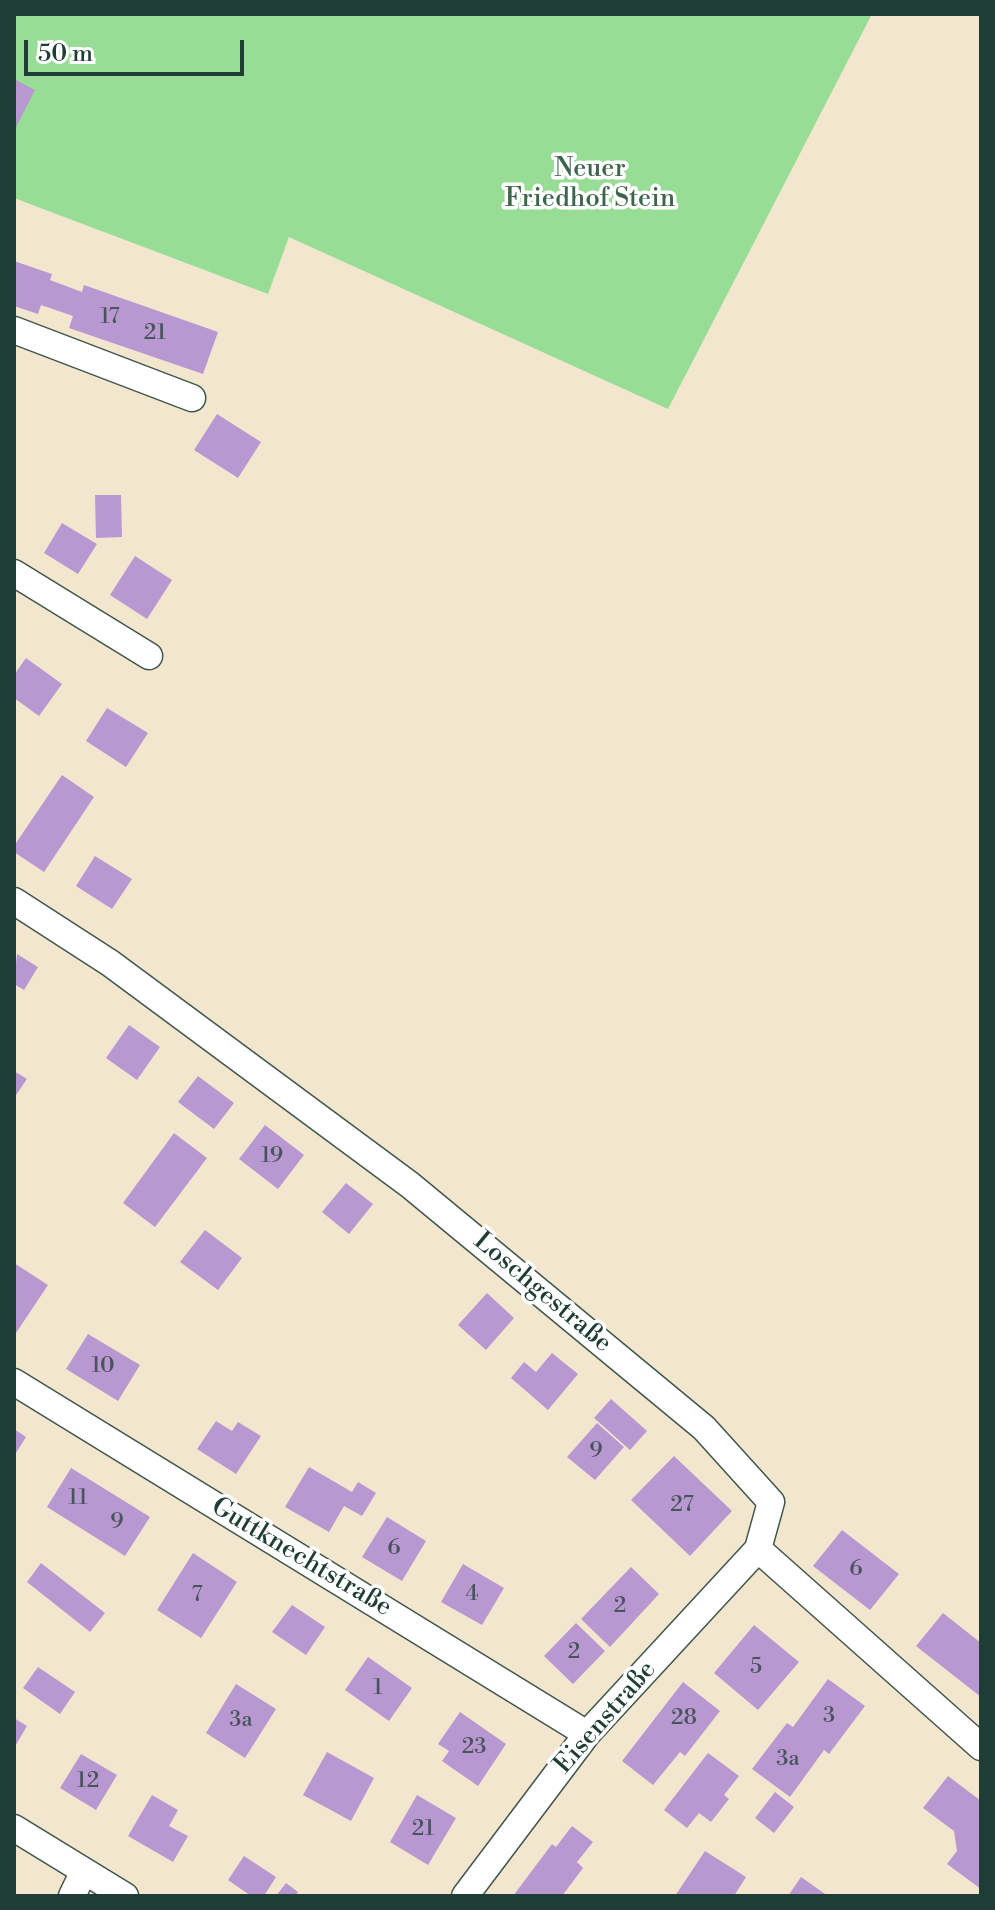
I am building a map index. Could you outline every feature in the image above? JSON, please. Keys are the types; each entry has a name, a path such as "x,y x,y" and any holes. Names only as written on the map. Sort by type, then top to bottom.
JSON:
{"street":[{"path":"14,330 192,398"},
{"path":"14,573 149,656"},
{"name":"Loschgestraße","path":"14,901 110,963 410,1185 704,1428 771,1502 758,1549"},
{"name":"Guttknechtstraße","path":"14,1382 587,1734"},
{"path":"758,1549 981,1747"},
{"name":"Eisenstraße","path":"465,1896 587,1734 758,1549"},
{"path":"14,1828 125,1896"},
{"path":"72,1896 84,1871"}],"green space":[{"name":"Neuer Friedhof Stein","path":"14,14 872,14 668,409 289,237 268,294 14,198"}],"building":[{"path":"14,79 35,90 14,131"},
{"path":"14,261 52,274 50,280 82,292 84,285 218,332 203,374 69,328 73,316 41,305 38,314 14,306"},
{"path":"217,414 261,442 238,478 194,450"},
{"path":"95,495 121,495 122,537 96,538"},
{"path":"62,523 97,544 78,574 44,553"},
{"path":"135,556 172,580 147,619 110,595"},
{"path":"26,658 62,684 39,716 14,698 14,675"},
{"path":"107,708 148,733 126,767 86,741"},
{"path":"62,775 94,797 44,872 14,852 14,846"},
{"path":"95,856 132,879 112,909 76,886"},
{"path":"17,954 38,967 24,990 14,984"},
{"path":"129,1025 160,1047 137,1080 106,1058"},
{"path":"14,1071 27,1079 14,1098"},
{"path":"198,1076 234,1103 214,1129 178,1102"},
{"path":"265,1125 304,1155 278,1189 239,1159"},
{"path":"174,1133 207,1158 155,1227 123,1203"},
{"path":"346,1183 373,1204 349,1234 322,1212"},
{"path":"205,1230 242,1258 218,1290 180,1262"},
{"path":"14,1263 48,1285 16,1333 14,1332"},
{"path":"487,1293 514,1318 486,1350 458,1325"},
{"path":"88,1334 140,1365 118,1401 66,1369"},
{"path":"552,1353 578,1374 548,1410 511,1378 524,1362 536,1372"},
{"path":"611,1399 647,1431 630,1450 594,1418"},
{"path":"216,1421 232,1431 238,1422 261,1436 236,1474 197,1449"},
{"path":"597,1423 624,1447 595,1480 567,1457"},
{"path":"14,1429 26,1437 14,1456"},
{"path":"674,1456 732,1511 690,1556 631,1500"},
{"path":"309,1467 352,1492 358,1482 376,1493 362,1516 344,1506 329,1532 285,1507"},
{"path":"71,1468 150,1517 125,1556 47,1507"},
{"path":"387,1517 426,1541 402,1581 362,1557"},
{"path":"842,1530 899,1574 870,1610 813,1566"},
{"path":"193,1553 237,1582 201,1638 157,1610"},
{"path":"41,1563 105,1613 90,1632 27,1582"},
{"path":"463,1564 504,1588 482,1625 441,1602"},
{"path":"631,1567 659,1594 610,1647 581,1619"},
{"path":"292,1605 325,1627 306,1655 272,1632"},
{"path":"943,1613 981,1643 981,1697 916,1646"},
{"path":"576,1623 605,1651 573,1684 544,1656"},
{"path":"754,1625 799,1662 758,1710 714,1673"},
{"path":"368,1657 412,1688 389,1721 345,1690"},
{"path":"38,1667 75,1692 60,1714 23,1688"},
{"path":"828,1679 865,1706 829,1754 824,1750 790,1797 752,1769 787,1723 793,1727"},
{"path":"683,1682 720,1711 685,1756 680,1752 653,1785 622,1761"},
{"path":"236,1684 276,1709 245,1758 206,1733"},
{"path":"460,1712 506,1744 478,1786 442,1761 449,1751 438,1744"},
{"path":"14,1718 27,1726 14,1748"},
{"path":"327,1752 374,1778 351,1821 303,1795"},
{"path":"708,1753 739,1776 724,1795 729,1799 711,1822 699,1813 687,1828 664,1810"},
{"path":"81,1754 117,1775 96,1810 60,1788"},
{"path":"948,1776 981,1801 981,1889 947,1864 957,1851 954,1831 923,1808"},
{"path":"775,1792 794,1807 774,1833 755,1818"},
{"path":"152,1795 178,1810 169,1826 188,1836 173,1862 128,1836"},
{"path":"417,1795 456,1818 428,1865 390,1842"},
{"path":"572,1826 593,1842 577,1862 583,1868 562,1896 513,1896 552,1844 556,1847"},
{"path":"705,1851 746,1877 734,1896 675,1896"},
{"path":"244,1856 276,1877 264,1896 251,1896 228,1880"},
{"path":"801,1877 828,1896 788,1896"},
{"path":"286,1883 298,1892 295,1896 276,1896"}]}
